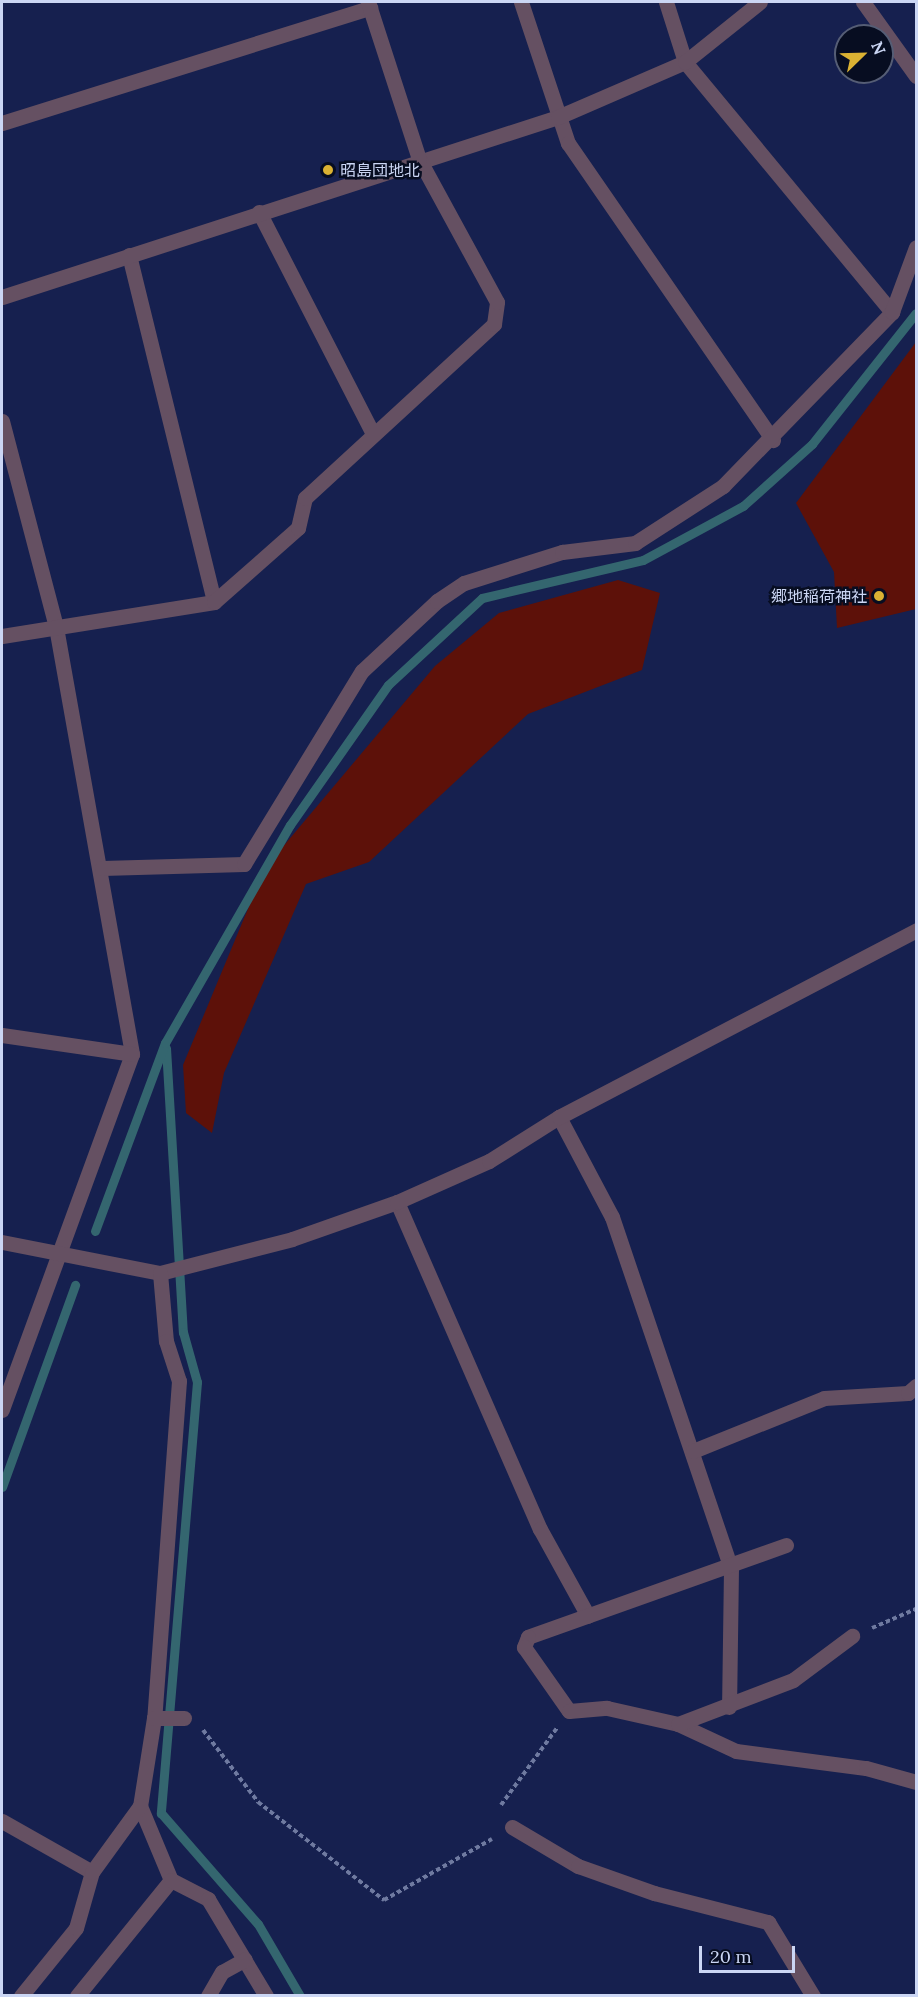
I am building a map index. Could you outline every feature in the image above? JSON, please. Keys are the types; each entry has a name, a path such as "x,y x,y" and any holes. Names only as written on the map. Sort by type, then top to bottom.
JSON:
{"street":[{"path":"521,2 568,143 773,440"},
{"path":"666,2 685,62 892,312"},
{"path":"2,297 419,159 558,117 685,62 760,2"},
{"path":"862,2 916,76"},
{"path":"2,123 369,5 419,159 497,302 494,324 305,498 298,528 214,602 2,636"},
{"path":"258,212 373,434"},
{"path":"102,868 244,864 362,670 437,600 464,583 562,552 635,543 723,486 773,440 892,312 916,247"},
{"path":"129,255 214,602"},
{"path":"2,421 56,627 102,868 132,1054 57,1253 2,1410"},
{"path":"2,1242 162,1273 194,1266 396,1202 489,1161 559,1117 916,930"},
{"path":"2,1035 132,1054"},
{"path":"559,1117 612,1217 731,1568 729,1707"},
{"path":"396,1202 540,1529 588,1616"},
{"path":"21,1995 76,1928 92,1872 140,1806 155,1718 179,1381 166,1341 162,1273"},
{"path":"693,1451 824,1398 912,1390"},
{"path":"786,1545 731,1568 528,1637 524,1647 569,1711 607,1708 678,1724 736,1751 866,1768 916,1782"},
{"path":"678,1724 729,1707 793,1680 852,1636"},
{"path":"155,1718 184,1718"},
{"path":"140,1806 171,1880 208,1899 266,1995"},
{"path":"2,1821 92,1872"},
{"path":"512,1827 578,1866 654,1893 768,1922 813,1995"},
{"path":"77,1995 171,1880"},
{"path":"208,1995 222,1971 245,1959"}],"path":[{"path":"852,1636 916,1609"},
{"path":"512,1827 493,1816 569,1711"},
{"path":"184,1718 193,1718 258,1802 384,1900 512,1827"}],"shaded area":[{"path":"916,342 916,609 837,628 834,572 796,503"},
{"path":"618,580 660,593 642,670 528,714 369,862 306,884 224,1073 212,1133 186,1113 183,1065 265,868 435,666 499,613"}],"waterway":[{"path":"95,1231 165,1043 290,825 388,685 482,598 643,560 743,506 812,444 916,313"},
{"path":"166,1048 183,1332 197,1382 161,1813 258,1924 300,1996"},
{"path":"2,1487 75,1285"}],"place":[{"name":"昭島団地北","path":"328,170"},
{"name":"郷地稲荷神社","path":"879,596"}]}
